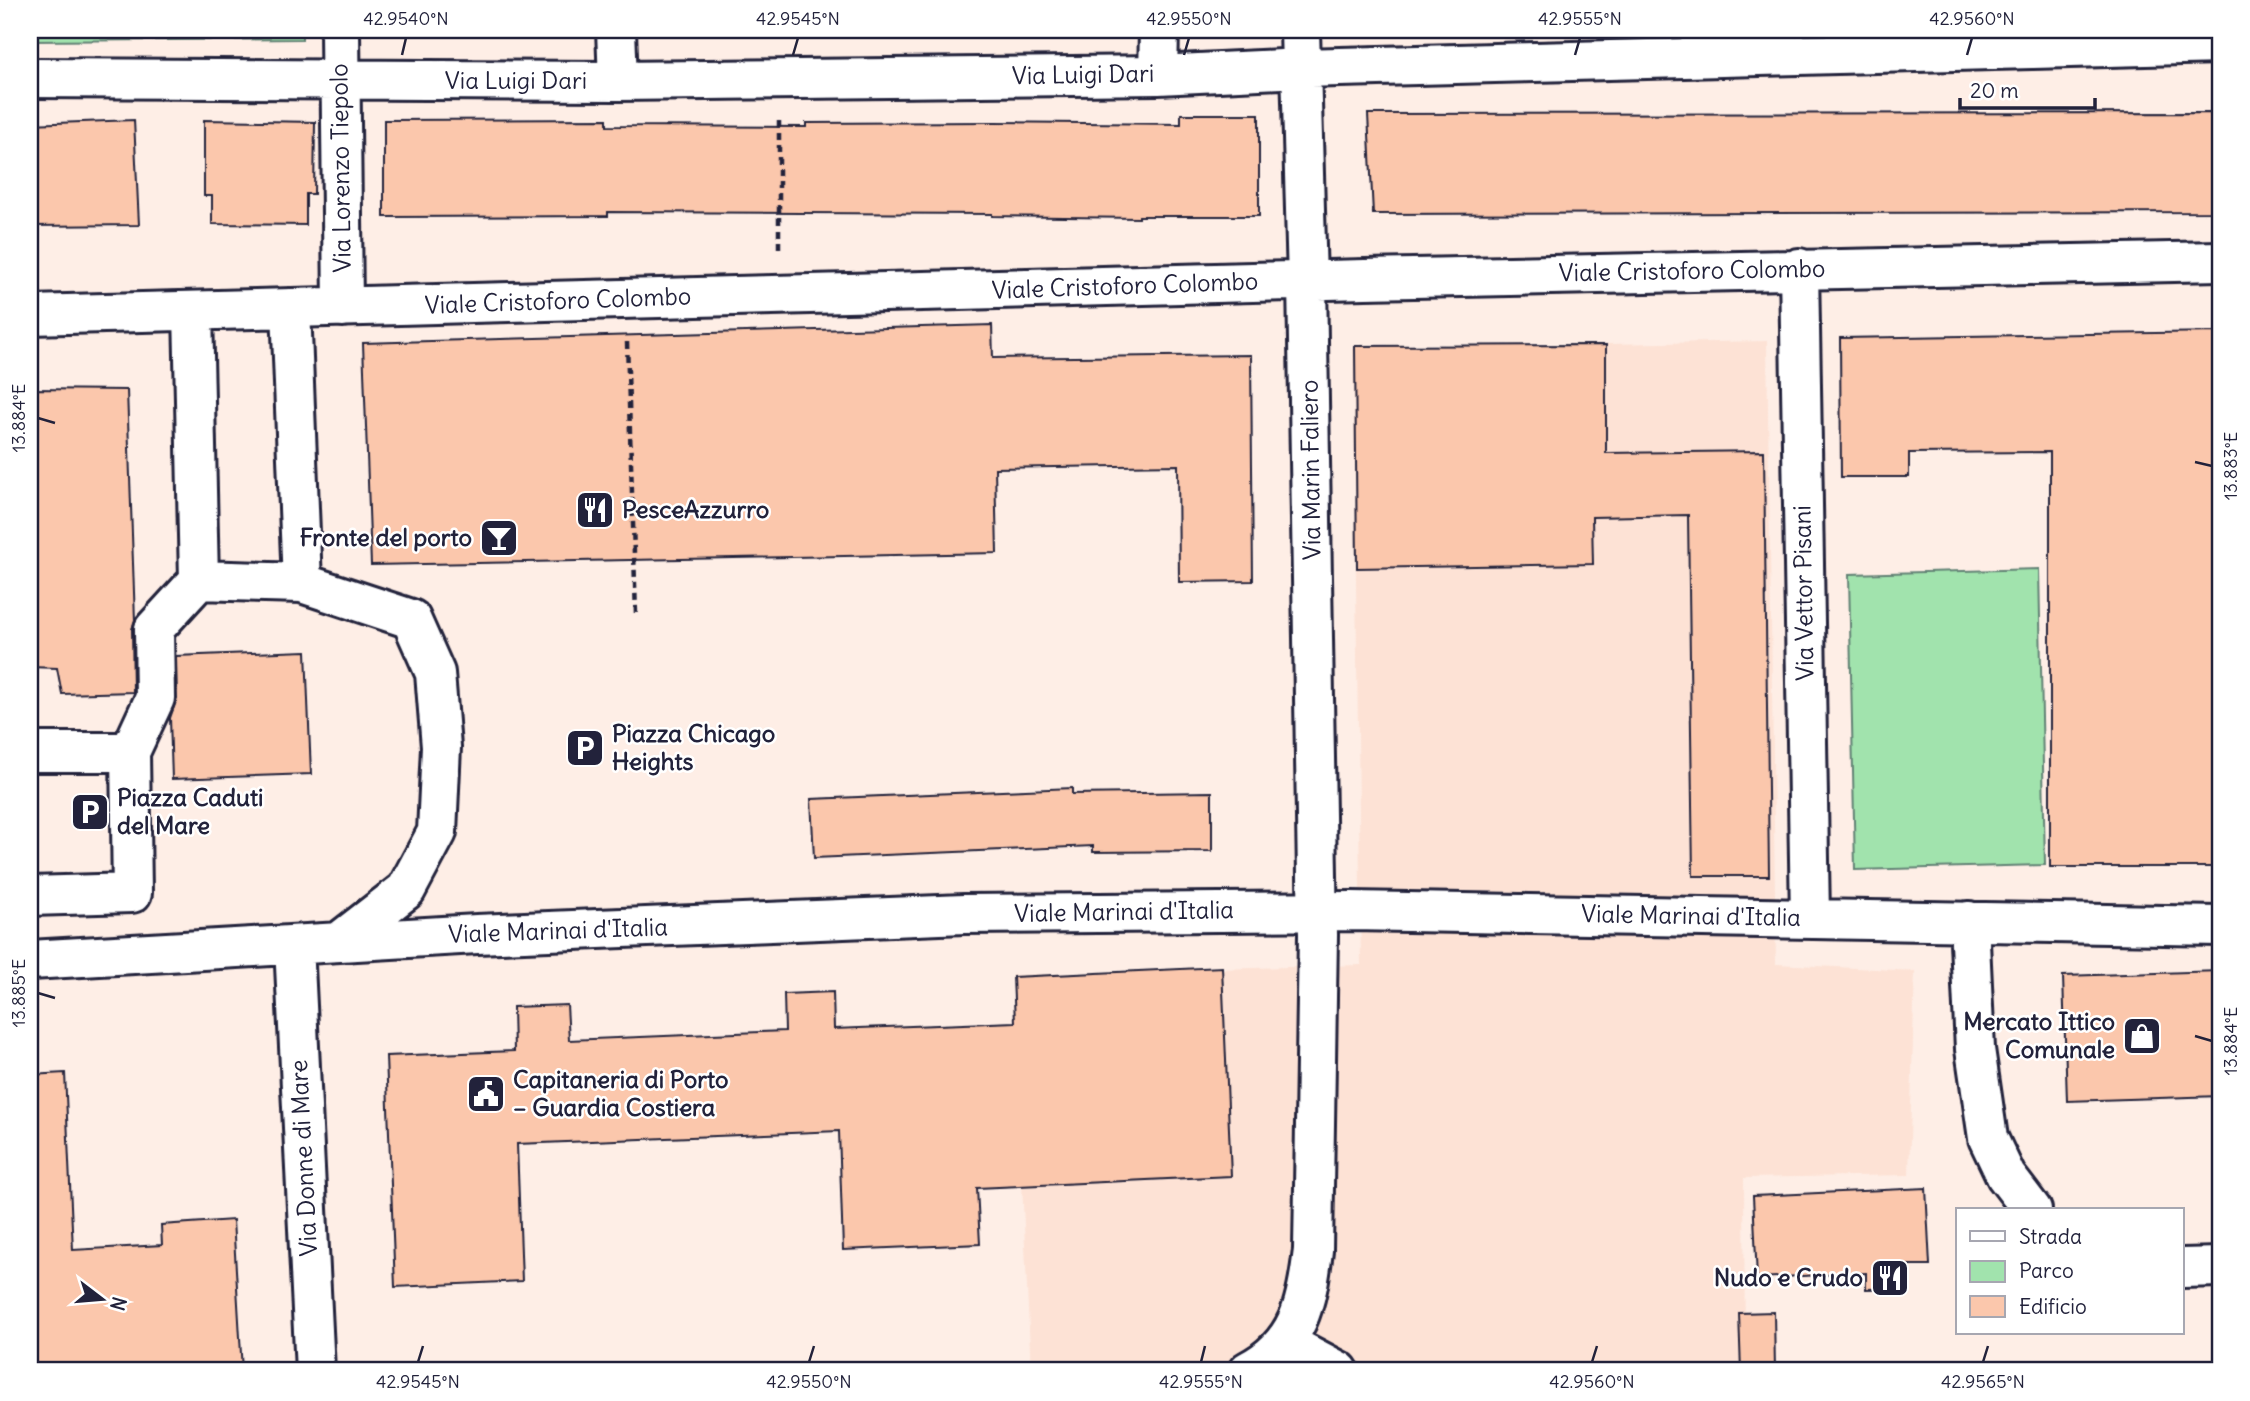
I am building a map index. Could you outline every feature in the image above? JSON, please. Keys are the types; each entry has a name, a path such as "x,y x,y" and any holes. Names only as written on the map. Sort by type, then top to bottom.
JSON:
{"street":[{"name":"Via Lorenzo Tiepolo","path":"340,30 343,307"},
{"path":"616,30 618,81"},
{"path":"1158,75 1159,30"},
{"name":"Via Marin Faliero","path":"1286,1343 1299,1317 1308,1289 1313,1250 1318,911 1300,30"},
{"name":"Via Luigi Dari","path":"30,78 618,81 1158,75 1301,68 2220,44"},
{"name":"Viale Cristoforo Colombo","path":"30,315 1799,268 2220,261"},
{"name":"Via Vettor Pisani","path":"1799,268 1810,918"},
{"path":"291,308 302,583"},
{"path":"133,954 130,752 155,698 154,629 199,580 193,311"},
{"path":"199,580 302,583 411,619 435,673 441,747 437,832 406,890 339,942"},
{"path":"30,752 130,752"},
{"path":"30,896 132,893"},
{"name":"Viale Marinai d'Italia","path":"30,960 477,934 964,914 1318,911 2220,926"},
{"path":"1969,921 1975,1049 1988,1138 2006,1175 2031,1208"},
{"name":"Via Donne di Mare","path":"294,945 315,1371"},
{"path":"2184,1268 2220,1268"},
{"path":"1248,1371 1266,1362 1286,1343 1339,1371"}],"path":[{"path":"778,78 780,295"},
{"path":"626,299 636,614"}],"shaded area":[{"path":"1767,341 1776,964 1915,971 1909,1175 1744,1178 1745,1371 1031,1371 1012,975 1361,965 1353,349"}],"green space":[{"path":"30,30 302,30 302,39 30,41"},
{"path":"2039,569 2045,865 1855,870 1849,574"}],"building":[{"path":"2220,113 2220,212 1373,214 1368,114"},
{"path":"1181,114 1259,114 1259,216 1139,218 992,214 608,212 608,216 384,217 384,120 607,119 607,126 806,127 806,123 1181,124"},
{"path":"134,120 139,225 30,226 30,124"},
{"path":"204,120 315,122 314,194 306,194 306,225 212,224 212,196 204,196"},
{"path":"992,325 993,358 1251,355 1253,581 1179,582 1178,465 995,468 997,553 371,565 363,343"},
{"path":"2220,332 2220,867 2050,867 2050,452 1909,453 1909,477 1841,477 1840,338"},
{"path":"1606,345 1606,453 1764,451 1769,876 1693,876 1688,515 1592,517 1593,564 1357,568 1355,346"},
{"path":"30,389 127,390 135,621 132,629 133,692 62,694 57,668 30,667"},
{"path":"306,651 311,774 172,779 170,718 177,698 176,656"},
{"path":"1072,788 1072,794 1212,792 1212,851 1093,852 1093,846 814,858 811,799"},
{"path":"1222,967 1231,1176 977,1188 980,1244 843,1250 839,1131 517,1144 522,1281 395,1287 386,1056 514,1051 513,1007 567,1005 569,1040 785,1031 784,994 833,992 834,1029 1015,1022 1013,977"},
{"name":"Mercato Ittico Comunale","path":"2220,971 2220,1096 2067,1101 2063,976"},
{"path":"65,1073 73,1250 162,1245 161,1225 233,1220 242,1371 30,1371 30,1075"},
{"path":"1926,1188 1930,1265 1909,1265 1909,1288 1866,1289 1866,1273 1757,1278 1753,1196"},
{"path":"1774,1312 1775,1371 1741,1371 1739,1313"}],"place":[{"name":"PesceAzzurro","path":"595,510"},
{"name":"Fronte del porto","path":"499,538"},
{"name":"Piazza Chicago Heights","path":"585,748"},
{"name":"Piazza Caduti del Mare","path":"90,812"},
{"name":"Mercato Ittico Comunale","path":"2142,1036"},
{"name":"Capitaneria di Porto – Guardia Costiera","path":"486,1094"},
{"name":"Nudo e Crudo","path":"1890,1278"}]}
